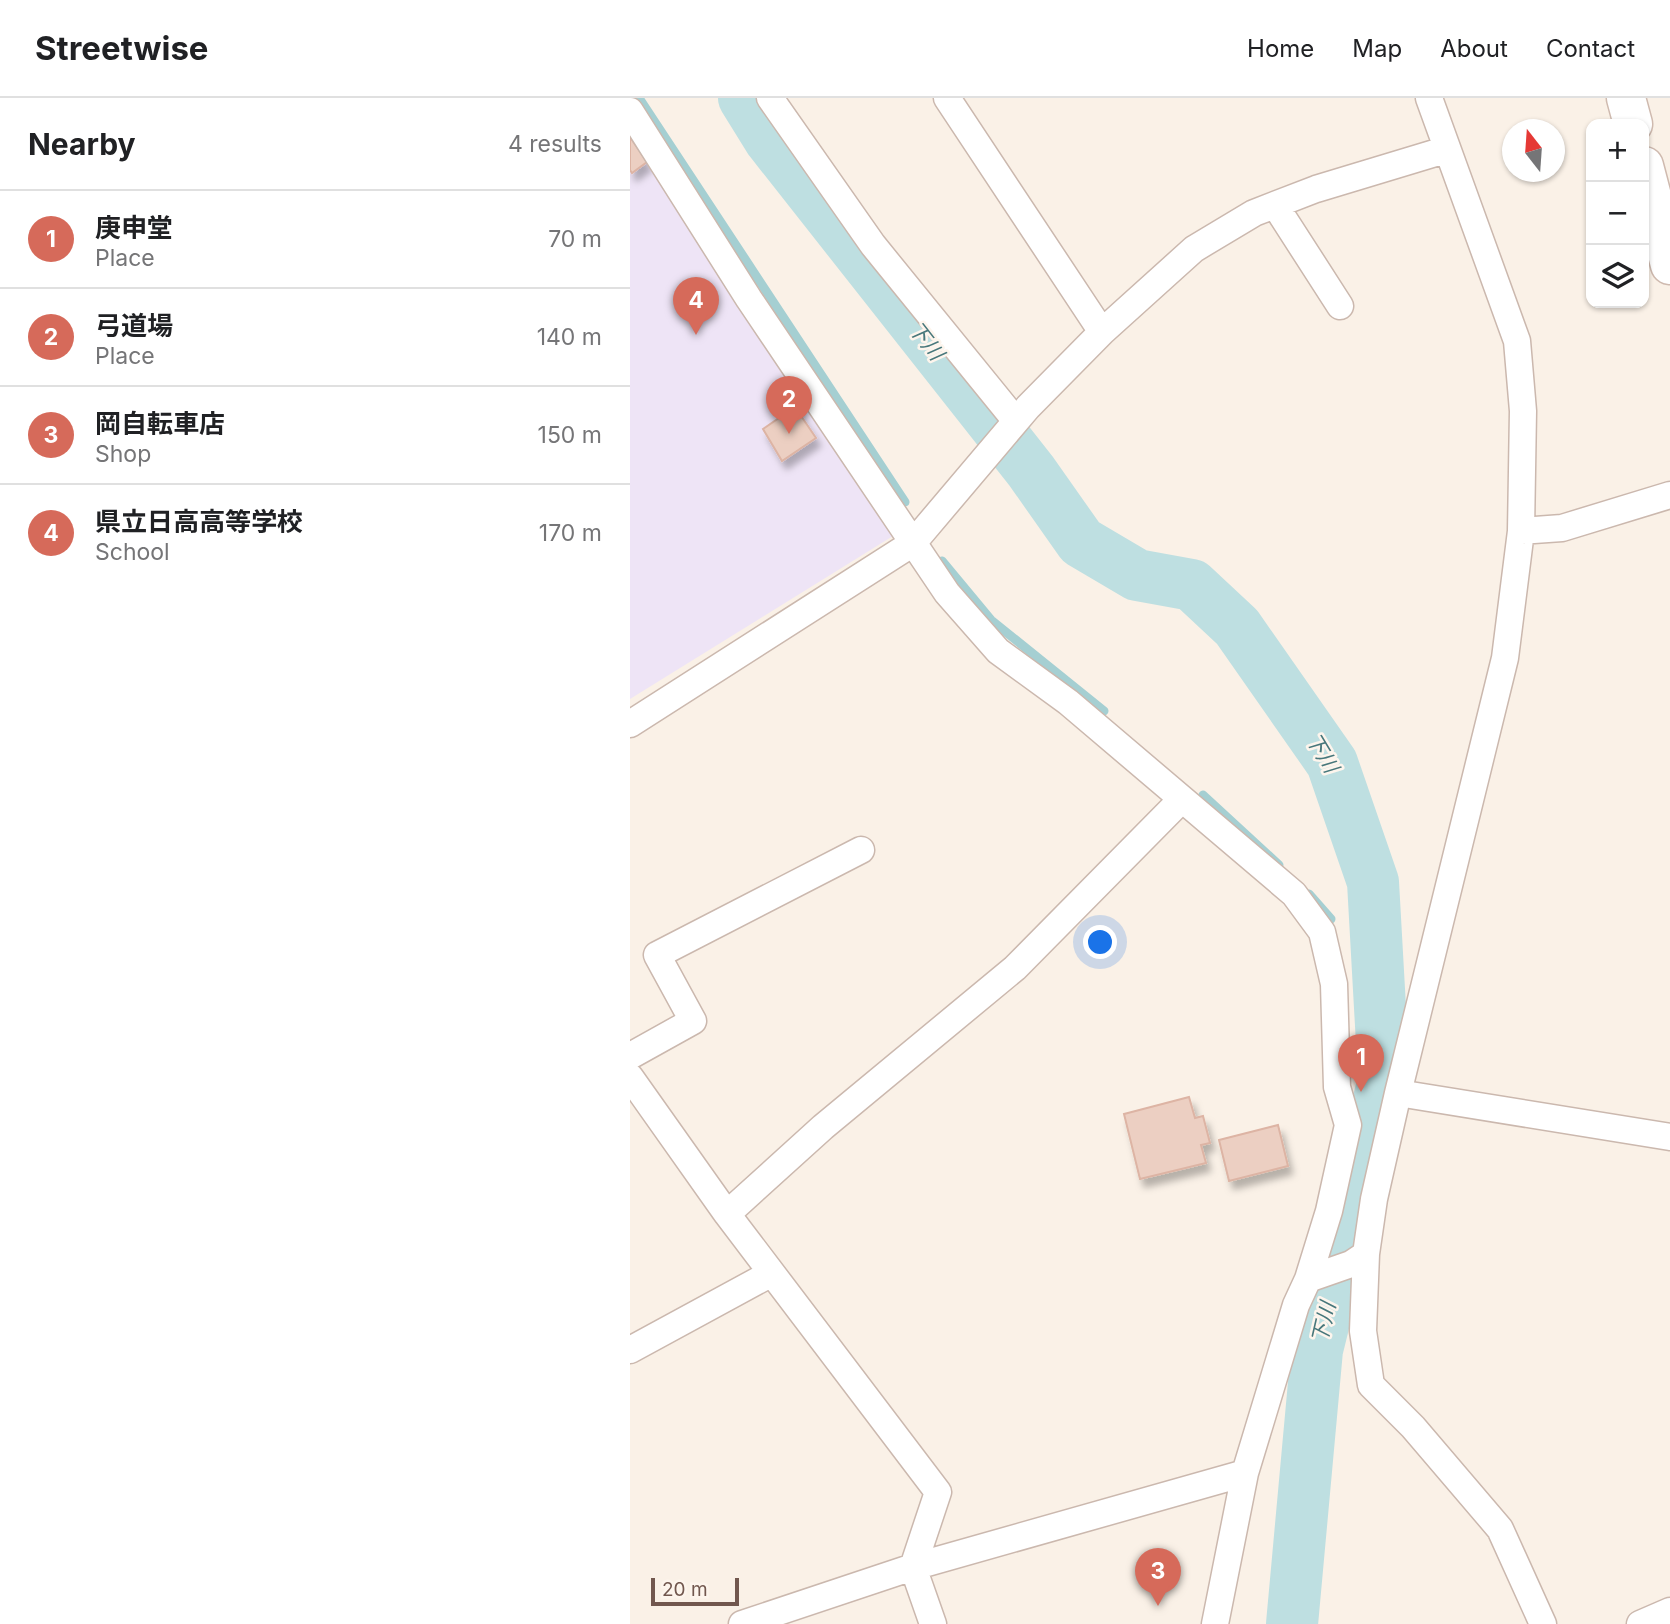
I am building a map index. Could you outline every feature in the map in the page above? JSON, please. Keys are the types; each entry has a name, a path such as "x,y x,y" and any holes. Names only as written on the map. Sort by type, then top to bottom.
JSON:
{"main road":[{"path":"1626,98 1632,119"},
{"path":"1648,182 1670,265"}],"street":[{"path":"770,98 873,245 1016,421"},
{"path":"947,98 1102,331"},
{"path":"1429,98 1517,341 1523,411 1521,531 1505,658 1359,1259 1363,1331 1371,1385 1413,1427 1500,1529 1543,1624"},
{"path":"630,111 749,299 947,593 998,651 1068,702 1294,894 1322,932 1334,984 1337,1087 1348,1125 1317,1275 1296,1305 1245,1473 1215,1624"},
{"path":"630,724 913,543 1016,421 1102,331 1194,249 1254,213 1316,189 1446,150"},
{"path":"1275,205 1340,306"},
{"path":"1521,531 1562,528 1670,495"},
{"path":"727,1214 823,1127 1015,968 1182,799"},
{"path":"630,1056 693,1021 657,955 861,850"},
{"path":"630,1077 770,1274 938,1492 913,1566 933,1624"},
{"path":"1398,1093 1670,1137"},
{"path":"1317,1275 1359,1259"},
{"path":"630,1350 770,1274"},
{"path":"742,1624 913,1566 1245,1473"},
{"path":"1640,1624 1670,1611"}],"shaded area":[{"path":"630,133 893,536 630,699"}],"building":[{"path":"630,137 647,162 632,173 630,170"},
{"path":"795,407 816,438 782,461 763,429"},
{"path":"1189,1097 1195,1118 1203,1116 1210,1143 1201,1145 1206,1163 1140,1179 1124,1114"},
{"path":"1278,1125 1288,1166 1229,1181 1219,1140"}],"waterway":[{"path":"639,98 905,502"},
{"name":"下川","path":"744,98 770,140 1031,471 1081,542 1137,575 1192,585 1237,627 1332,763 1373,882 1384,1079 1317,1350 1292,1624"},
{"path":"942,561 991,620 1104,711"},
{"path":"1203,795 1279,865"},
{"path":"1309,894 1331,919"}],"place":[{"name":"県立日高高等学校","path":"696,335"},
{"name":"弓道場","path":"789,434"},
{"name":"庚申堂","path":"1361,1092"},
{"name":"岡自転車店","path":"1158,1606"}]}
